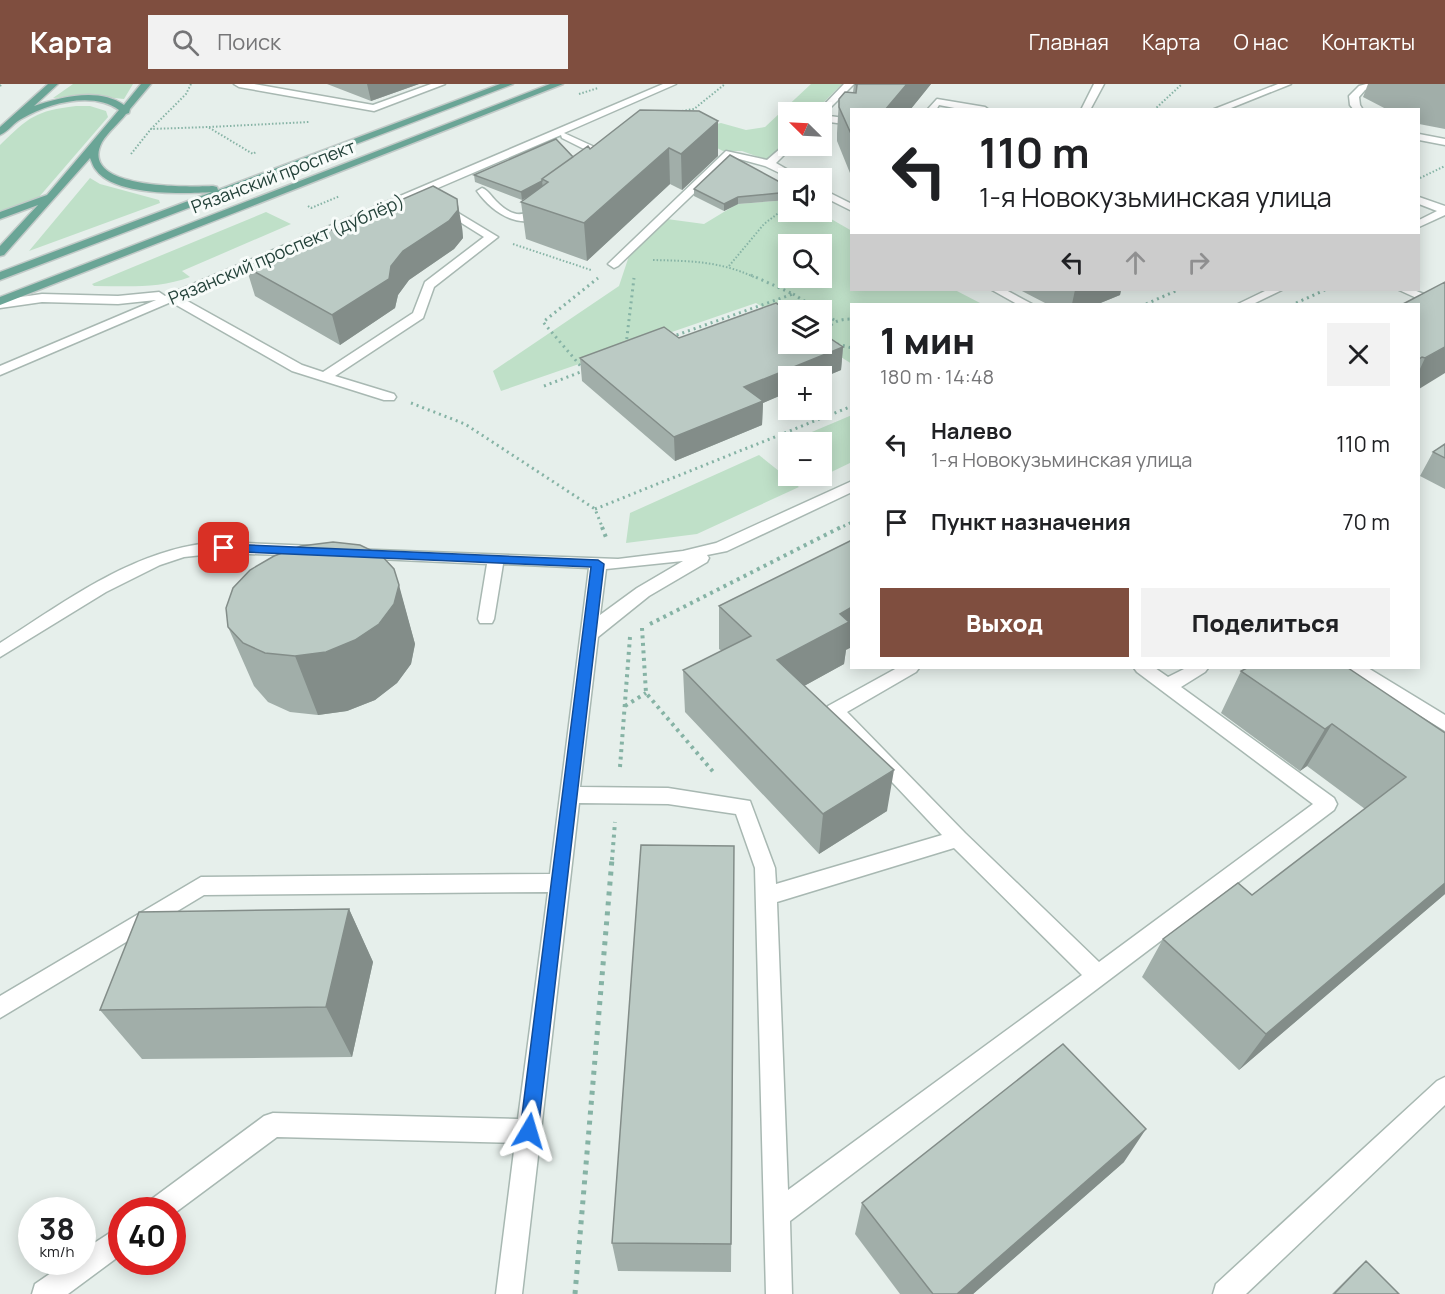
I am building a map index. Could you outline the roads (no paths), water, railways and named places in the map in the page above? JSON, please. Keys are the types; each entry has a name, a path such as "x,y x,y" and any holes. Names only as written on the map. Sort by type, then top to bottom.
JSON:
{"main road":[{"path":"0,132 53,84"},
{"path":"0,254 126,111 146,84"},
{"name":"Рязанский проспект","path":"0,276 508,84"},
{"name":"Рязанский проспект","path":"0,303 558,84"},
{"path":"18,116 39,106 85,98 119,105 126,111"},
{"path":"97,144 95,159 106,174 127,183 149,188 189,191 213,189 261,177"},
{"path":"0,216 35,204 54,194"}],"street":[{"path":"240,84 361,108 374,108 440,84"},
{"name":"Рязанский проспект (дублёр)","path":"0,371 416,193 562,134 671,84"},
{"path":"831,102 849,84"},
{"path":"1086,108 1099,84"},
{"path":"1221,108 1286,84"},
{"path":"1357,108 1354,96 1362,88 1375,84"},
{"path":"932,108 937,102 973,108"},
{"path":"832,119 850,122"},
{"path":"562,134 580,152 581,159"},
{"path":"562,134 608,157 595,172"},
{"path":"1420,137 1445,142"},
{"path":"617,262 730,153 778,168"},
{"path":"769,164 778,155"},
{"path":"452,178 518,207"},
{"path":"474,188 491,206 525,219 535,218 552,205"},
{"path":"324,376 419,315 429,285 492,237 416,193"},
{"path":"832,197 850,207"},
{"path":"1420,200 1445,211"},
{"path":"1420,224 1445,211"},
{"path":"0,303 64,297 142,299 195,287"},
{"path":"1000,291 1024,303"},
{"path":"1246,303 1274,291"},
{"path":"1407,291 1445,307"},
{"path":"172,298 297,368 390,397"},
{"path":"590,634 614,610 656,582 721,547 850,487"},
{"path":"0,651 119,578 181,554 207,548 618,564 673,557 721,547"},
{"path":"486,619 496,558"},
{"path":"509,1294 598,564"},
{"path":"908,669 834,711 958,839 1098,976"},
{"path":"776,1215 1327,804 1144,669"},
{"path":"1168,686 1197,669"},
{"path":"1357,669 1445,724"},
{"path":"570,795 668,796 742,807 765,868 779,1294"},
{"path":"766,896 958,839"},
{"path":"0,1008 201,886 559,884"},
{"path":"1226,1294 1445,1089"},
{"path":"176,1197 273,1125 529,1131"},
{"path":"45,1294 108,1248"}]}
